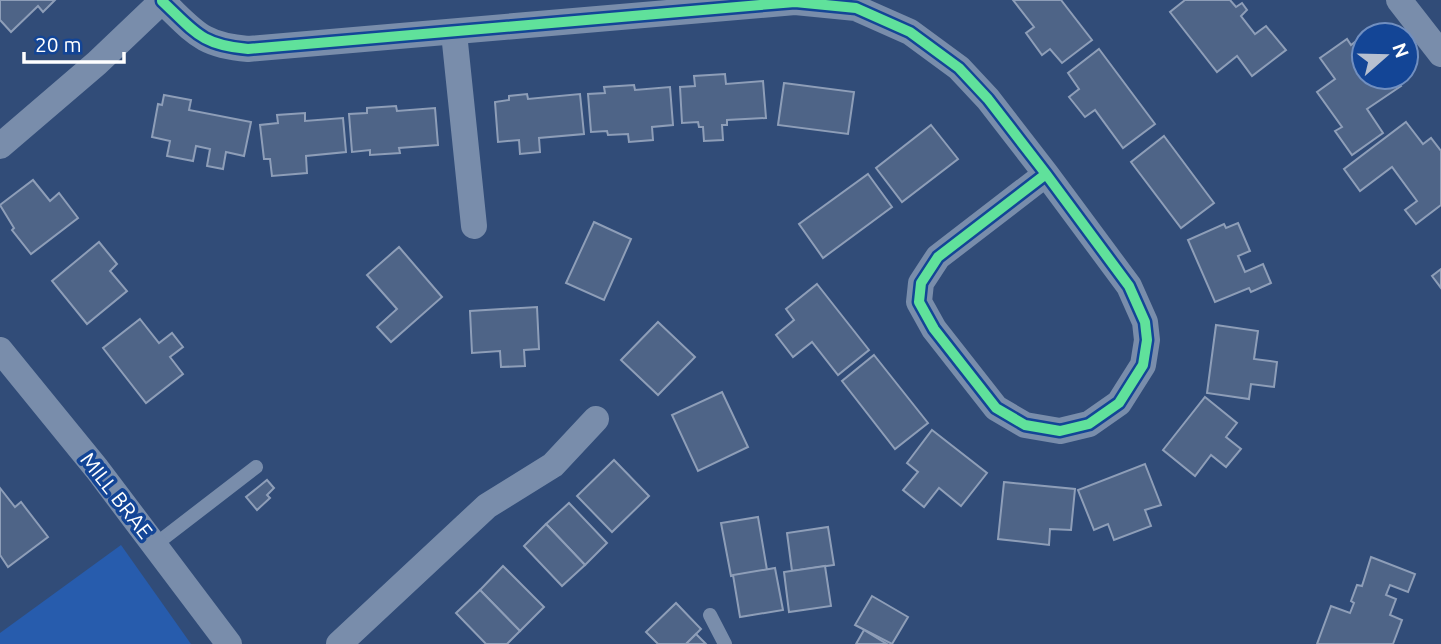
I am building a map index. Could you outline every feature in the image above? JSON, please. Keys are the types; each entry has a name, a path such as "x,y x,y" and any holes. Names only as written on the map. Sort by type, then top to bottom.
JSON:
{"street":[{"path":"1399,0 1441,54"},
{"path":"0,146 88,71 163,1 194,32 216,47 248,49 795,2 856,8 910,32 959,68 988,99 1046,174 1129,286 1145,322 1147,340 1143,365 1119,403 1089,424 1060,431 1025,425 996,408 934,329 919,302 921,283 938,257 1046,174"},
{"path":"454,33 474,226"},
{"name":"MILL BRAE","path":"0,350 156,544 229,644"},
{"path":"339,644 487,506 553,465 596,419"}],"lane":[{"path":"156,544 256,467"},
{"path":"710,615 725,644"}],"shaded area":[{"path":"121,545 191,644 0,644 0,633"}],"building":[{"path":"0,0 55,0 43,12 38,6 11,32 0,20"},
{"path":"1013,0 1061,0 1092,40 1062,63 1050,49 1042,55 1026,33 1034,27"},
{"path":"1185,0 1230,0 1236,7 1242,3 1247,10 1241,16 1255,34 1266,26 1286,50 1252,76 1237,56 1217,72 1170,12"},
{"path":"1347,39 1350,44 1350,91 1394,91 1367,109 1383,133 1352,155 1335,131 1342,127 1317,92 1335,79 1320,58"},
{"path":"1099,49 1155,124 1123,148 1095,110 1085,117 1069,97 1079,89 1068,73"},
{"path":"725,74 726,84 763,81 766,118 727,120 727,125 722,125 723,140 704,141 703,127 699,127 698,122 682,123 680,87 695,86 694,76"},
{"path":"784,83 854,92 848,134 778,125"},
{"path":"634,85 635,90 670,87 673,125 652,127 653,140 629,142 628,134 591,132 588,94 605,93 604,87"},
{"path":"527,94 528,99 580,94 584,134 539,138 540,152 520,154 519,140 498,142 495,102 509,100 509,96"},
{"path":"164,95 191,100 189,110 251,122 244,156 226,152 223,169 207,166 210,149 196,146 193,161 167,156 170,141 152,137 158,104 162,105"},
{"path":"396,106 397,111 435,108 438,145 399,148 400,153 370,155 370,150 352,152 349,114 367,113 367,108"},
{"path":"305,113 305,121 343,118 346,152 306,156 307,173 272,176 270,159 264,159 260,125 278,123 277,115"},
{"path":"1406,122 1423,144 1431,138 1441,151 1441,205 1416,224 1405,210 1417,201 1392,167 1360,191 1344,169"},
{"path":"931,125 958,159 902,202 876,168"},
{"path":"1164,136 1214,203 1181,228 1131,162"},
{"path":"868,174 892,207 823,258 799,224"},
{"path":"33,180 50,201 59,193 78,218 31,254 12,230 14,228 0,205"},
{"path":"594,222 631,239 604,300 566,283"},
{"path":"1238,223 1250,251 1238,256 1245,272 1263,264 1271,283 1251,292 1249,288 1215,302 1188,240 1224,224 1226,228"},
{"path":"99,242 117,264 110,271 127,291 87,324 52,281"},
{"path":"399,247 442,297 391,342 377,327 397,309 367,275"},
{"path":"1441,269 1441,288 1432,276"},
{"path":"817,284 869,350 838,375 812,342 793,357 776,335 794,320 786,309"},
{"path":"537,307 539,349 524,350 525,366 501,367 500,351 472,353 470,311"},
{"path":"140,319 159,343 172,333 183,347 170,357 183,374 146,403 103,348"},
{"path":"658,322 695,357 658,395 621,360"},
{"path":"1216,325 1258,331 1254,359 1277,362 1274,387 1251,384 1249,399 1207,393"},
{"path":"874,355 928,423 895,449 842,381"},
{"path":"722,392 748,447 698,471 672,415"},
{"path":"1205,397 1237,423 1226,437 1241,449 1226,467 1211,455 1195,476 1163,450"},
{"path":"932,430 987,473 961,506 939,488 924,507 903,490 918,472 907,463"},
{"path":"614,460 649,496 612,532 577,496"},
{"path":"1145,464 1161,505 1145,510 1151,526 1114,540 1108,524 1094,530 1078,490"},
{"path":"267,480 274,488 267,495 270,498 257,510 246,497"},
{"path":"1004,482 1075,489 1071,530 1050,529 1049,545 998,539"},
{"path":"0,488 15,507 21,502 48,537 8,567 0,555"},
{"path":"569,503 607,543 585,565 546,524"},
{"path":"758,517 767,570 731,576 721,523"},
{"path":"546,524 585,565 562,586 524,546"},
{"path":"828,527 834,565 792,571 787,533"},
{"path":"1371,557 1415,574 1408,592 1390,585 1386,595 1396,599 1390,615 1402,620 1393,644 1317,644 1331,606 1350,613 1357,585 1362,586"},
{"path":"503,566 544,607 520,631 480,590"},
{"path":"825,566 831,606 789,612 784,572"},
{"path":"775,568 783,610 740,617 733,575"},
{"path":"480,590 520,631 507,644 486,644 456,613"},
{"path":"872,596 908,617 892,644 855,625"},
{"path":"676,603 701,629 686,644 658,644 646,632"},
{"path":"864,630 887,644 856,644"},
{"path":"696,634 706,644 686,644"}],"cycle path":[{"path":"162,1 200,35 219,44 248,49 795,2 856,8 910,32 959,68 988,99 1046,174 1129,286 1145,322 1147,340 1143,365 1119,403 1089,424 1060,431 1025,425 996,408 934,329 919,302 921,283 938,257 1046,174"}]}
